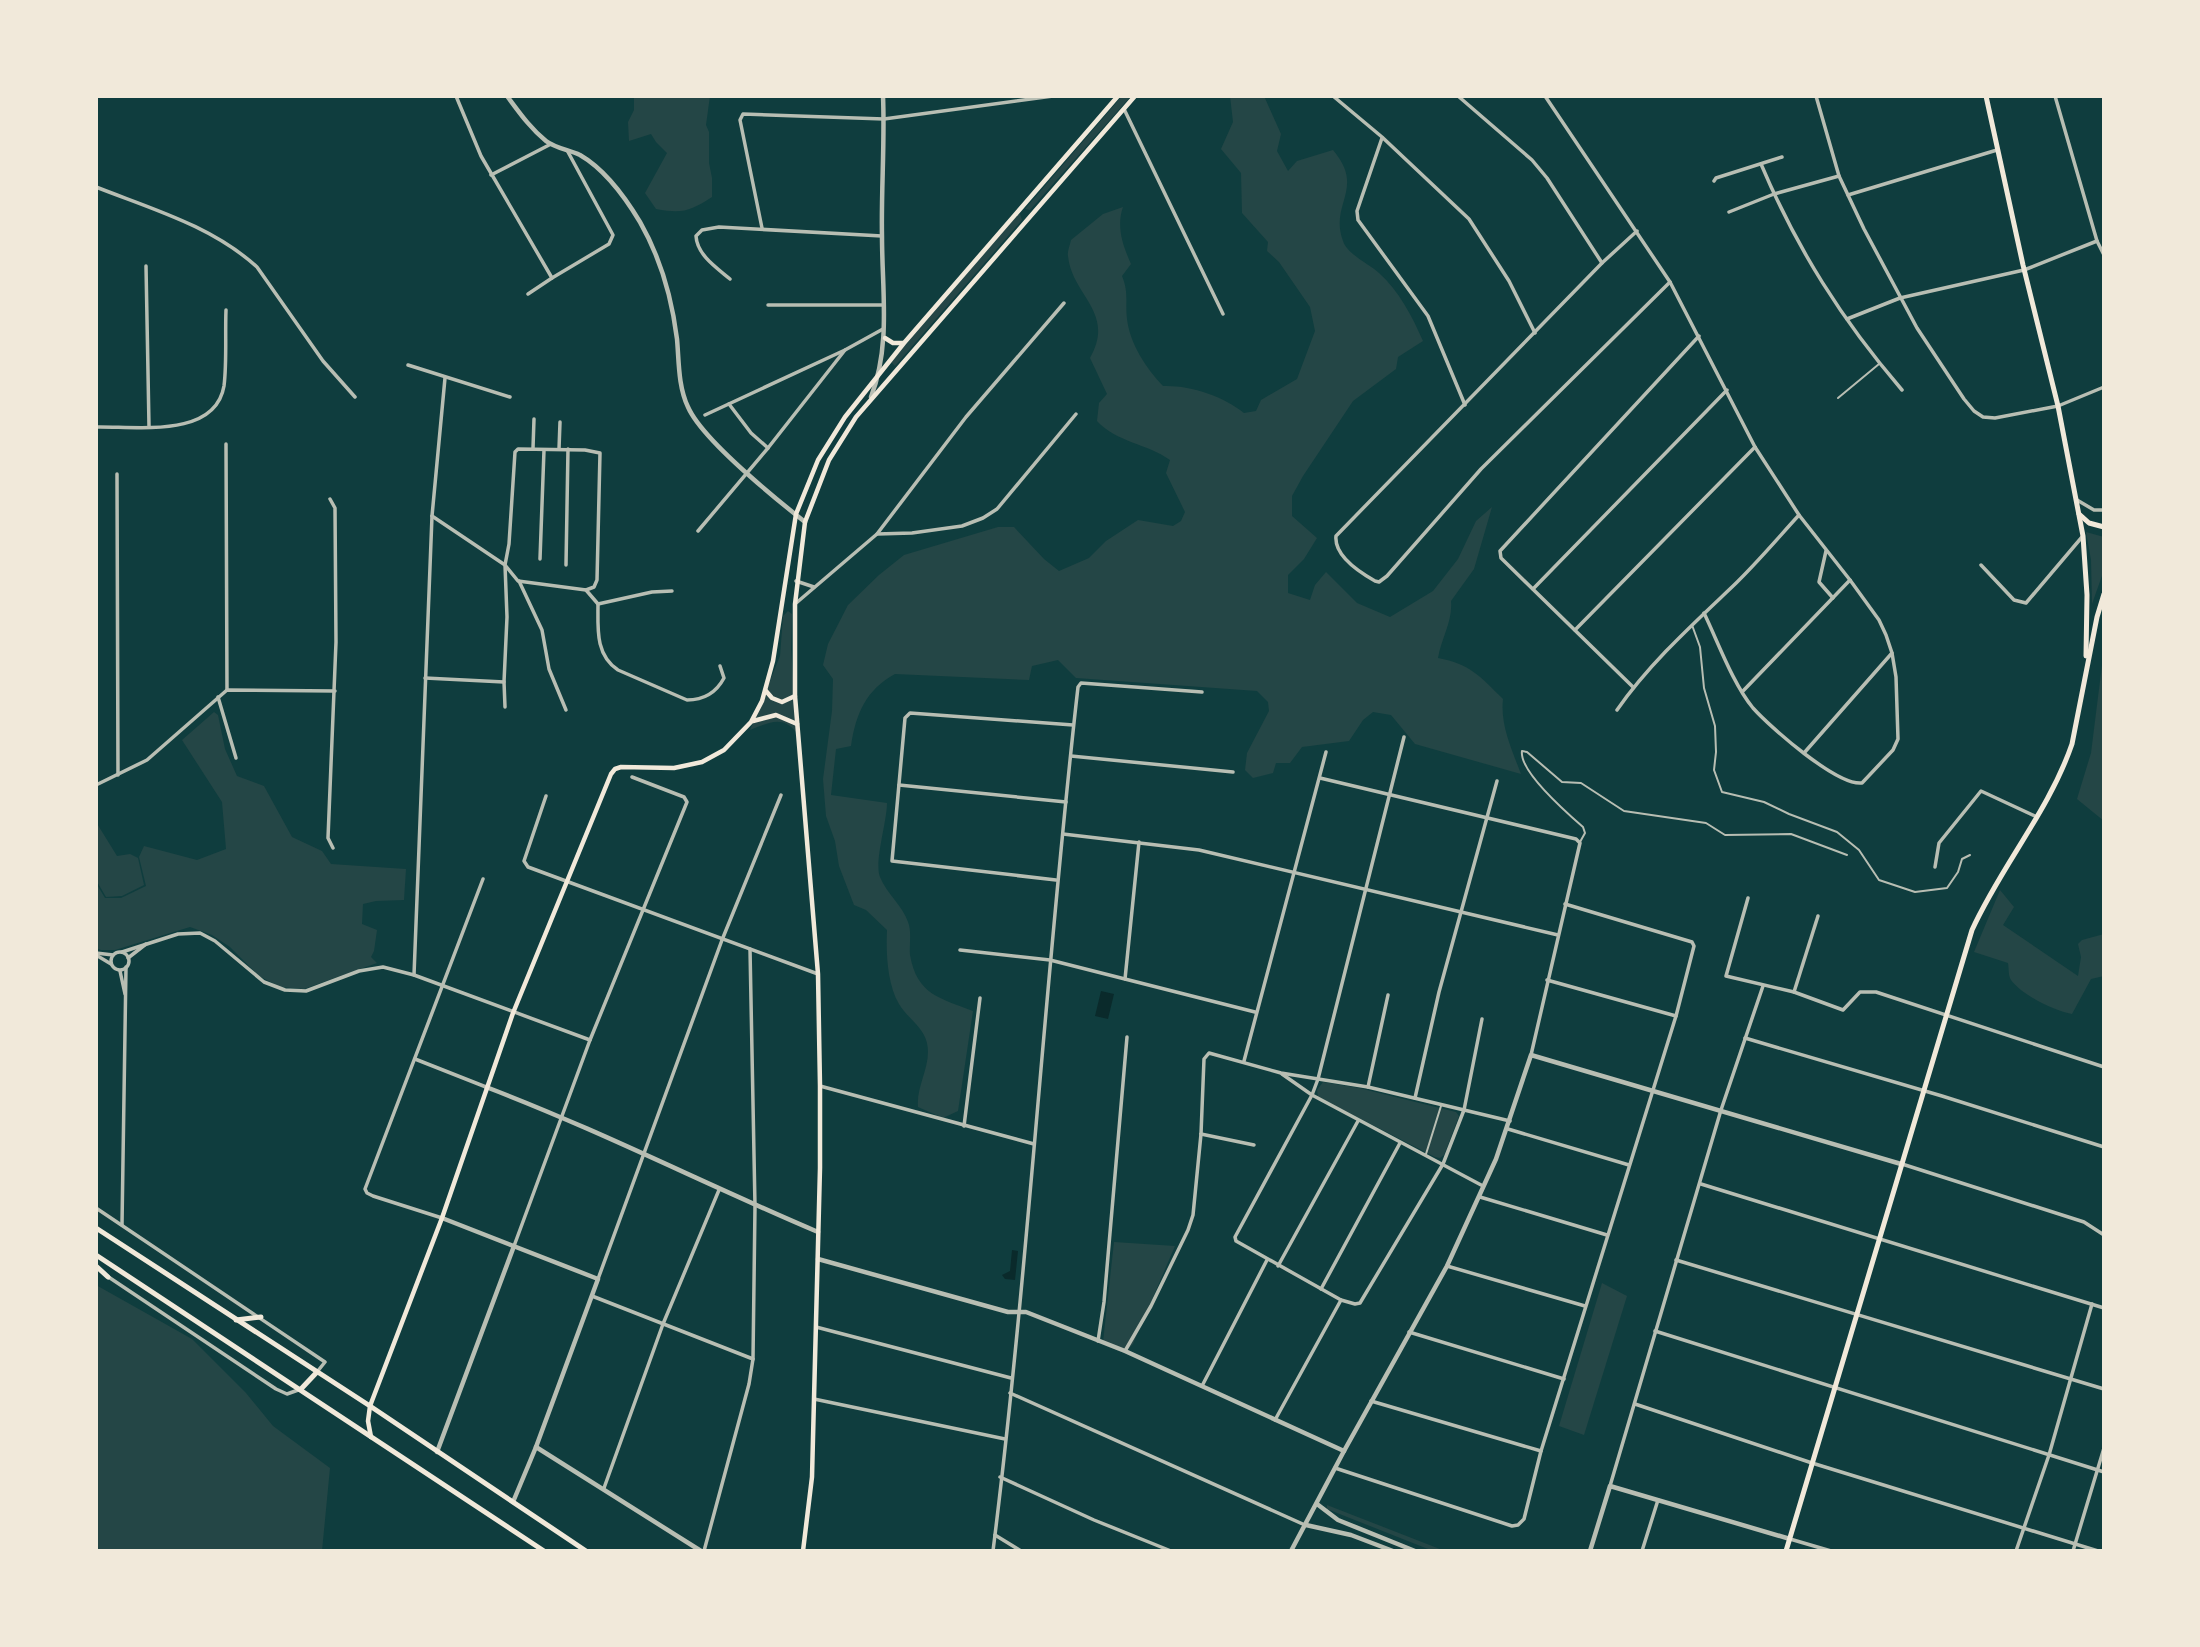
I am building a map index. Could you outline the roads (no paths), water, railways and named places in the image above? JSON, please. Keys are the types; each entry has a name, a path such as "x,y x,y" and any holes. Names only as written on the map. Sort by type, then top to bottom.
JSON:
{"main road":[{"path":"751,722 774,661 796,514 814,469 831,438 904,343 1118,96"},
{"path":"803,1551 811,1477 814,1399 820,1086 818,974 795,696 796,581 805,522 829,460 842,437 872,397 1135,96"},
{"path":"1986,96 2024,270 2058,406 2083,536 2087,595 2085,672"},
{"path":"1021,208 1029,217"},
{"path":"885,338 893,343 904,343"},
{"path":"2079,514 2089,523 2104,527"},
{"path":"1786,1551 1972,930 2066,761 2104,594"},
{"path":"765,690 777,701 787,702 795,696"},
{"path":"372,1437 368,1421 370,1406 442,1218 486,1087 566,881 615,769 635,766 674,768 702,762 724,750 751,722 761,717 776,715 797,724"},
{"path":"97,1228 586,1551"},
{"path":"96,1255 544,1551"},
{"path":"96,1268 108,1277"},
{"path":"236,1320 261,1317"},
{"path":"301,1389 317,1372"}],"street":[{"path":"456,96 491,175 552,278"},
{"path":"508,96 528,123 551,144 581,156 606,175 623,196 641,225 668,291 681,386 688,407 698,424 805,522"},
{"path":"872,397 880,372 885,338 881,236 883,96"},
{"path":"762,228 741,116 744,114 884,119 1053,96"},
{"path":"1333,96 1382,137 1469,219 1509,281 1535,333"},
{"path":"1458,96 1532,160 1547,178 1602,263"},
{"path":"1545,96 1670,282 1755,447 1799,515 1879,620 1892,653 1896,677 1899,739 1890,754 1862,783 1857,784 1837,776 1804,753 1754,709 1704,613"},
{"path":"1816,96 1839,176 1900,298 1964,399 1979,415 1989,419 2058,406 2104,387"},
{"path":"2055,96 2097,241 2104,255"},
{"path":"1124,109 1223,314"},
{"path":"1382,137 1357,211 1358,220 1428,316 1465,405"},
{"path":"491,175 551,144"},
{"path":"1848,195 1999,149"},
{"path":"528,294 613,240 613,235 567,150"},
{"path":"1714,181 1716,178 1782,157"},
{"path":"1762,164 1807,260 1847,319 1902,390"},
{"path":"1729,212 1774,194 1839,176"},
{"path":"96,187 205,229 244,254 257,267 323,361 355,397"},
{"path":"730,279 698,246 698,233 707,228 719,227 881,236"},
{"path":"1637,231 1602,263 1336,536 1336,543 1342,555 1368,577 1378,582 1383,579 1481,469 1670,282"},
{"path":"1847,319 1900,298 2024,270 2097,241"},
{"path":"146,266 149,426"},
{"path":"795,604 877,534 966,417 1064,303"},
{"path":"768,305 884,305"},
{"path":"96,427 179,426 204,417 213,408 223,387 226,310"},
{"path":"705,415 845,350 884,328"},
{"path":"1633,687 1499,555 1502,547 1699,336"},
{"path":"698,531 845,350"},
{"path":"408,365 510,397"},
{"path":"414,975 432,516 446,378"},
{"path":"1532,589 1727,390"},
{"path":"729,404 751,433 768,448"},
{"path":"877,534 912,533 962,526 983,518 996,509 1076,414"},
{"path":"533,449 534,419"},
{"path":"559,449 560,422"},
{"path":"226,444 227,690"},
{"path":"1576,630 1755,447"},
{"path":"505,707 503,682 508,617 505,565 509,544 515,453 518,449 568,449 600,453 597,580 594,587 586,590 519,581"},
{"path":"540,559 544,449"},
{"path":"566,565 568,449"},
{"path":"117,474 118,775"},
{"path":"330,499 335,508 335,691 328,838 333,848"},
{"path":"2075,499 2094,510 2104,510"},
{"path":"1617,710 1633,687 1799,515"},
{"path":"432,516 505,565 519,581 542,630 546,658 566,710"},
{"path":"1981,565 2014,600 2026,603 2083,536"},
{"path":"1826,551 1819,582 1833,598"},
{"path":"1743,691 1850,580"},
{"path":"796,581 814,587"},
{"path":"586,590 597,604 598,639 603,654 611,666 618,670 687,700 694,700 708,695 720,685 724,678 720,666"},
{"path":"597,604 652,592 672,591"},
{"path":"1804,753 1892,653"},
{"path":"425,678 503,682"},
{"path":"993,1551 1034,1144 1056,880 1079,684 1202,692"},
{"path":"96,785 147,760 227,690 335,691"},
{"path":"218,697 236,758"},
{"path":"1056,880 892,861 906,715 910,713 1074,725"},
{"path":"1404,737 1318,1079 1312,1095 1235,1237 1236,1241 1341,1300 1357,1304 1363,1300 1443,1164 1464,1110 1482,1019"},
{"path":"1244,1061 1326,752"},
{"path":"1071,756 1233,772"},
{"path":"437,1452 590,1040 687,802 686,798 632,777"},
{"path":"1292,1551 1371,1401 1447,1266 1485,1186 1531,1055 1580,843 1576,839 1488,816 1320,778"},
{"path":"1415,1098 1439,992 1497,781"},
{"path":"899,785 1066,802"},
{"path":"1935,867 1939,843 1981,791 2037,817"},
{"path":"513,1502 536,1447 722,940 781,795"},
{"path":"546,796 524,861 530,869 818,974"},
{"path":"1063,834 1199,850 1558,935"},
{"path":"1125,979 1139,842"},
{"path":"483,879 365,1189 367,1194 442,1218 598,1279"},
{"path":"1748,898 1726,976 1794,992 1843,1010 1860,992 1870,991 2104,1067"},
{"path":"1335,1468 1513,1525 1518,1525 1524,1519 1541,1451 1676,1016 1694,945 1692,942 1565,904"},
{"path":"1794,992 1818,916"},
{"path":"96,954 113,955 183,932 200,933 215,940 264,982 285,990 313,989 377,966 414,975 590,1040"},
{"path":"122,1224 127,967 128,958 147,943"},
{"path":"536,1447 703,1551 749,1384 753,1359 755,1206 750,949"},
{"path":"960,950 1050,960 1255,1012"},
{"path":"122,952 128,958"},
{"path":"96,954 120,970 126,996"},
{"path":"111,964 113,955"},
{"path":"120,970 127,967"},
{"path":"1548,980 1676,1016"},
{"path":"1590,1551 1721,1110 1762,986"},
{"path":"1368,1087 1388,995"},
{"path":"964,1126 980,998"},
{"path":"1098,1341 1104,1302 1127,1037"},
{"path":"1745,1038 1925,1090 2104,1147"},
{"path":"1125,1351 1151,1306 1188,1230 1195,1196 1206,1056 1213,1052 1281,1073 1368,1087 1510,1121"},
{"path":"1531,1055 1901,1164 2084,1222 2104,1235"},
{"path":"415,1059 561,1116 818,1233"},
{"path":"1281,1073 1312,1095 1485,1186"},
{"path":"820,1086 1034,1144"},
{"path":"1278,1266 1359,1120"},
{"path":"1507,1129 1629,1165"},
{"path":"1201,1134 1254,1144"},
{"path":"1321,1289 1400,1143"},
{"path":"1701,1184 2104,1308"},
{"path":"604,1488 663,1324 719,1190"},
{"path":"1480,1197 1607,1235"},
{"path":"96,1208 325,1362 317,1372"},
{"path":"818,1259 1008,1312 1026,1312 1125,1351 1344,1451"},
{"path":"1202,1386 1267,1260"},
{"path":"1676,1260 2104,1389"},
{"path":"1447,1266 1585,1306"},
{"path":"108,1277 276,1389 287,1394 301,1389"},
{"path":"592,1296 753,1359"},
{"path":"1275,1419 1341,1300"},
{"path":"2016,1551 2049,1455 2092,1304"},
{"path":"816,1327 1011,1378"},
{"path":"1655,1331 2104,1472"},
{"path":"1409,1332 1564,1379"},
{"path":"1010,1393 1306,1525 1351,1535 1394,1551"},
{"path":"814,1399 1005,1439"},
{"path":"1371,1401 1541,1451"},
{"path":"1635,1404 1812,1463 2098,1551"},
{"path":"2073,1551 2104,1448"},
{"path":"1000,1477 1094,1520 1171,1551"},
{"path":"1610,1486 1831,1551"},
{"path":"1642,1551 1658,1500"},
{"path":"1317,1504 1338,1520 1415,1551"},
{"path":"995,1535 1021,1551"}],"lane":[{"path":"1838,398 1880,363"},
{"path":"1692,624 1700,647 1704,688 1715,726 1714,770 1722,792 1764,802 1837,832 1860,850 1879,880 1900,889 1915,892 1947,888 1958,872 1962,859 1970,855"},
{"path":"1580,843 1585,834 1583,827 1532,775 1522,761 1522,751 1527,752 1562,782 1581,783 1624,811 1706,823 1725,835 1791,834 1847,855"},
{"path":"1425,1155 1442,1105"}]}
